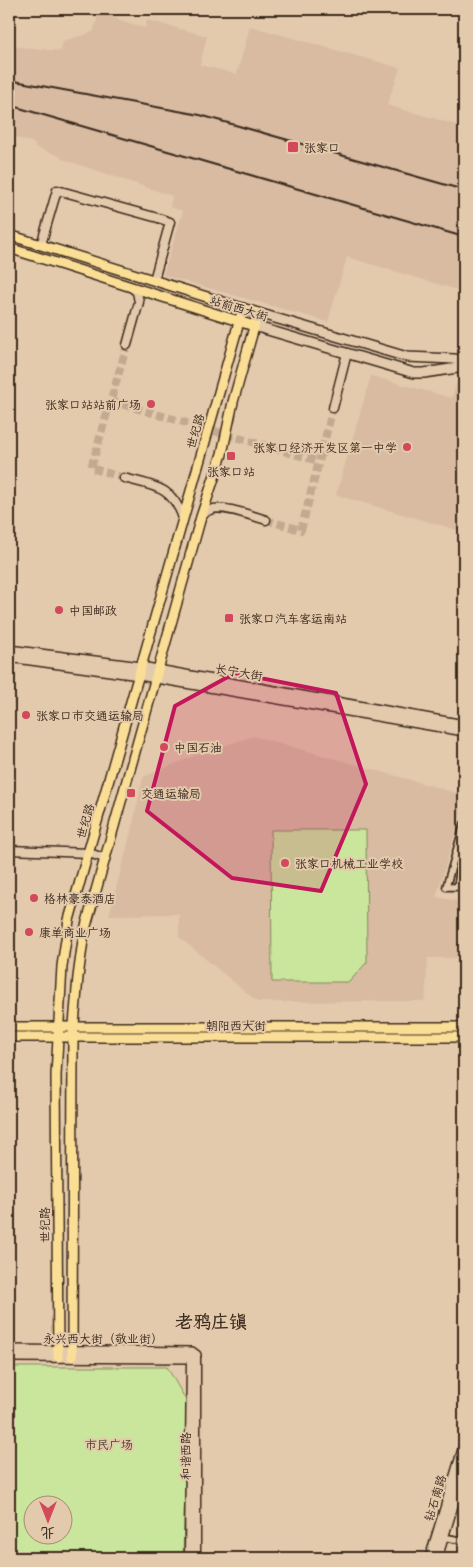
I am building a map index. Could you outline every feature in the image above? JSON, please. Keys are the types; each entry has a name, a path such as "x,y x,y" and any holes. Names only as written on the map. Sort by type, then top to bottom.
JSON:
{"main road":[{"name":"站前西大街","path":"9,235 258,313 407,357 464,361"},
{"name":"站前西大街","path":"9,248 254,326 419,373 464,366"},
{"path":"85,272 89,259"},
{"name":"世纪路","path":"58,1354 56,1075 62,966 66,941 88,853 243,308"},
{"path":"72,1354 72,1037 84,933 198,527 222,454 234,399 258,313"},
{"path":"219,395 234,399"},
{"path":"182,522 198,527"},
{"name":"长宁大街","path":"9,650 140,671 464,731"},
{"name":"长宁大街","path":"9,657 140,671"},
{"name":"长宁大街","path":"156,674 464,725"},
{"name":"朝阳西大街","path":"9,1027 464,1027"},
{"name":"朝阳西大街","path":"9,1038 464,1037"},
{"name":"永兴西大街（敬业街）","path":"9,1350 58,1354"},
{"name":"永兴西大街（敬业街）","path":"9,1357 58,1354 194,1356"},
{"name":"钻石南路","path":"430,1558 464,1446"},
{"name":"钻石南路","path":"437,1558 464,1469"}],"street":[{"path":"41,245 57,190 158,218 170,222 154,280"},
{"path":"127,345 139,302 137,292 131,287"},
{"path":"333,408 347,353"},
{"path":"124,478 157,487 168,493 175,500 182,522"},
{"path":"198,527 206,512 210,509 221,508 266,520"},
{"path":"464,824 446,887 457,887 464,848"},
{"path":"9,850 88,853 104,858"},
{"name":"和谐西路","path":"189,1558 194,1356"},
{"name":"和谐西路","path":"194,1356 196,1558"},
{"path":"444,1537 464,1541"}],"highlighted area":[{"path":"235,673 336,693 366,784 321,891 232,878 147,811 175,706"}],"shaded area":[{"path":"99,13 145,28 147,20 207,36 200,65 237,74 250,26 400,68 387,105 464,127 464,292 347,257 328,322 163,275 183,211 170,207 172,196 62,159 60,156 35,147 34,143 9,135 9,46 61,51 63,41 93,32"},
{"name":"张家口经济开发区第一中学","path":"459,375 464,377 464,532 336,495 371,376 452,398"},
{"path":"9,695 17,697 9,724"},
{"name":"张家口机械工业学校","path":"254,736 464,795 464,804 436,897 464,902 464,958 428,958 425,1001 258,1002 179,937 179,914 109,915 132,828 143,777 201,753"}],"green space":[{"path":"271,830 366,830 367,962 349,982 272,982"},
{"name":"市民广场","path":"9,1367 167,1367 187,1402 183,1558 9,1558"}],"tunnel":[{"path":"124,478 91,468 127,345"},
{"path":"111,401 318,461"},
{"path":"266,520 301,530 333,408"}],"railway":[{"path":"9,80 200,115 464,190"},
{"path":"9,105 464,237"}],"place":[{"name":"张家口","path":"293,147"},
{"name":"张家口站站前广场","path":"151,404"},
{"name":"张家口经济开发区第一中学","path":"407,447"},
{"name":"张家口站","path":"231,456"},
{"name":"中国邮政","path":"59,610"},
{"name":"张家口汽车客运南站","path":"229,618"},
{"name":"张家口市交通运输局","path":"26,715"},
{"name":"中国石油","path":"164,747"},
{"name":"交通运输局","path":"131,793"},
{"name":"张家口机械工业学校","path":"285,863"},
{"name":"格林豪泰酒店","path":"34,898"},
{"name":"康单商业广场","path":"29,932"}],"district":[{"name":"老鸦庄镇","path":"211,1321"}]}
